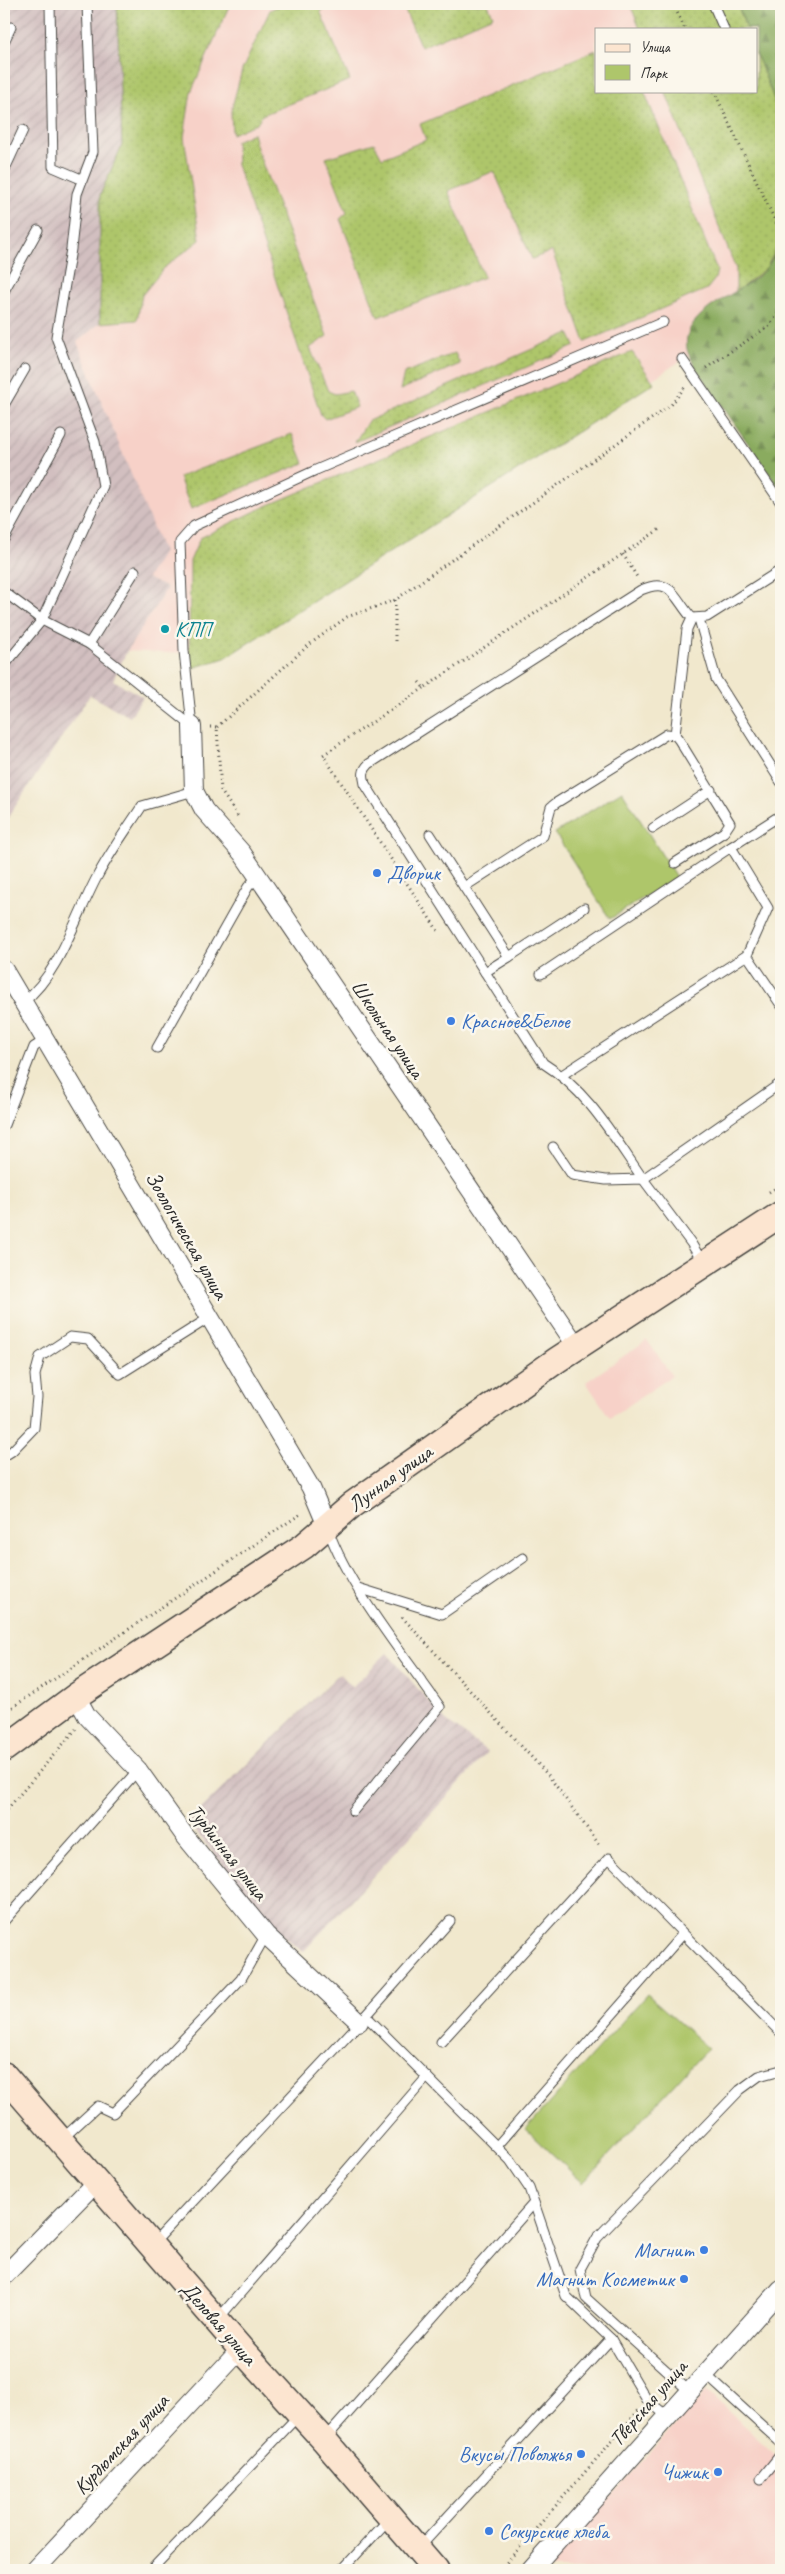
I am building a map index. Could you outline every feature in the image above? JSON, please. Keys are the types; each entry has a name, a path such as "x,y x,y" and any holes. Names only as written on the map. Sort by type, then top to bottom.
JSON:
{"street":[{"name":"Школьная улица","path":"192,726 194,791 204,810 242,853 578,1348"},
{"name":"Зоологическая улица","path":"4,970 24,1000 311,1488 327,1526"},
{"name":"Лунная улица","path":"4,1749 82,1706 304,1546 353,1504 703,1263 781,1214"},
{"name":"Турбинная улица","path":"82,1706 138,1770 185,1836 266,1935 362,2019"},
{"name":"Деловая улица","path":"4,2075 216,2321 325,2441 436,2570"},
{"path":"4,2276 96,2182"},
{"name":"Тверская улица","path":"531,2570 571,2532 689,2390 781,2289"},
{"name":"Курдюмская улица","path":"35,2570 241,2349"}],"lane":[{"path":"50,4 53,167 81,179"},
{"path":"4,666 42,620 103,486 95,442 56,337 71,249 77,194 81,179 93,152 87,4"},
{"path":"712,4 724,28"},
{"path":"4,42 11,27"},
{"path":"4,171 22,130"},
{"path":"4,291 38,230"},
{"path":"192,726 184,651 180,542 194,526 316,470 663,322"},
{"path":"682,359 695,375 781,503"},
{"path":"4,405 25,369"},
{"path":"4,539 62,435"},
{"path":"89,644 135,570"},
{"path":"675,863 728,828 728,817 675,735 687,629 696,619 707,617 781,570"},
{"path":"703,1263 691,1243 590,1103 562,1075 543,1063 365,784 362,774 364,768 653,584 666,586 696,619 716,679 781,782"},
{"path":"4,592 42,620 89,644 192,726"},
{"path":"464,887 543,836 551,808 556,803 661,736 667,734 675,735"},
{"path":"653,828 711,790"},
{"path":"24,1000 38,991 72,930 97,876 142,806 194,791"},
{"path":"541,974 781,815"},
{"path":"430,834 509,957"},
{"path":"562,1075 747,955 768,908 731,848"},
{"path":"157,1048 248,887 257,877"},
{"path":"485,972 584,908"},
{"path":"747,955 781,1004"},
{"path":"4,1125 34,1047 47,1039"},
{"path":"553,1147 572,1175 606,1180 643,1179 781,1083"},
{"path":"4,1456 12,1451 34,1428 37,1397 35,1375 40,1357 70,1337 88,1340 120,1374 210,1318"},
{"path":"327,1526 334,1545 358,1588 440,1707 353,1811"},
{"path":"358,1588 442,1614 524,1558"},
{"path":"4,1921 138,1770"},
{"path":"441,2042 609,1858 682,1935 781,2033"},
{"path":"151,2246 362,2019 450,1920"},
{"path":"61,2140 98,2106 113,2112 241,1979 266,1935"},
{"path":"497,2146 682,1935"},
{"path":"362,2019 427,2077 497,2146 529,2188 566,2296 611,2339 647,2400 667,2416"},
{"path":"689,2390 586,2298 580,2269 596,2238 740,2090 759,2076 781,2070"},
{"path":"216,2321 427,2077"},
{"path":"325,2441 346,2414 534,2203"},
{"path":"418,2549 611,2339"},
{"path":"704,2373 781,2443"},
{"path":"151,2570 300,2414"},
{"path":"761,2479 781,2454"},
{"path":"342,2570 391,2518"}],"path":[{"path":"673,4 685,28"},
{"path":"714,92 781,233"},
{"path":"192,726 217,727 310,644 347,617 395,600 671,405 695,375 769,326 781,309"},
{"path":"419,682 424,688 660,529"},
{"path":"623,554 644,588"},
{"path":"395,600 395,645"},
{"path":"217,727 221,791"},
{"path":"4,1713 317,1502"},
{"path":"384,1596 548,1775 609,1858"},
{"path":"4,1813 82,1706"},
{"path":"500,2570 647,2400"}],"shaded area":[{"path":"4,4 117,4 122,145 100,195 100,323 77,342 163,552 147,578 167,588 127,651 113,680 143,697 130,717 90,695 4,823"},
{"path":"117,4 663,4 674,28 595,28 595,92 703,92 781,266 693,353 232,650 165,653 127,651 167,588 147,578 77,342 100,323 100,195 122,145"},
{"path":"647,1340 672,1376 610,1418 586,1382"},
{"path":"387,1653 445,1720 488,1752 303,1952 276,1930 188,1822 340,1673 352,1687"},
{"path":"706,2391 781,2460 781,2570 544,2570"}],"green space":[{"path":"117,4 230,4 191,92 184,137 200,240 165,267 142,295 137,320 100,323 100,195 122,145"},
{"path":"282,4 336,4 320,11 350,80 262,115 257,123 232,134 231,111 242,70 270,10"},
{"path":"402,4 488,4 493,16 421,47"},
{"path":"630,4 737,4 747,28 640,28"},
{"path":"737,4 781,4 781,117 758,58 758,28 747,28"},
{"path":"595,50 595,92 644,92 717,270 715,279 707,289 585,342 552,251 532,259 494,171 448,191 484,277 378,317 340,219 347,213 326,158 374,143 382,158 426,140 420,124"},
{"path":"758,58 781,117 781,240 766,268 736,292 736,269 665,92 758,92"},
{"path":"253,133 258,152 327,336 310,348 328,391 335,394 351,391 357,407 325,419 321,415 237,165 236,141"},
{"path":"781,240 781,491 695,367 687,349 688,335 694,323 716,303 757,277 769,264"},
{"path":"569,333 575,346 355,442 368,421"},
{"path":"632,352 654,383 225,658 189,669 190,561 200,538 264,507"},
{"path":"455,353 460,364 400,390 404,373"},
{"path":"292,434 304,463 191,509 179,477"},
{"path":"622,791 676,877 610,919 555,833"},
{"path":"647,1994 708,2048 583,2183 526,2129"}],"place":[{"name":"КПП","path":"165,629"},
{"name":"Дворик","path":"377,873"},
{"name":"Красное&Белое","path":"451,1021"},
{"name":"Магнит","path":"704,2250"},
{"name":"Магнит Косметик","path":"684,2279"},
{"name":"Вкусы Поволжья","path":"581,2454"},
{"name":"Чижик","path":"718,2472"},
{"name":"Сокурские хлеба","path":"489,2531"}]}
